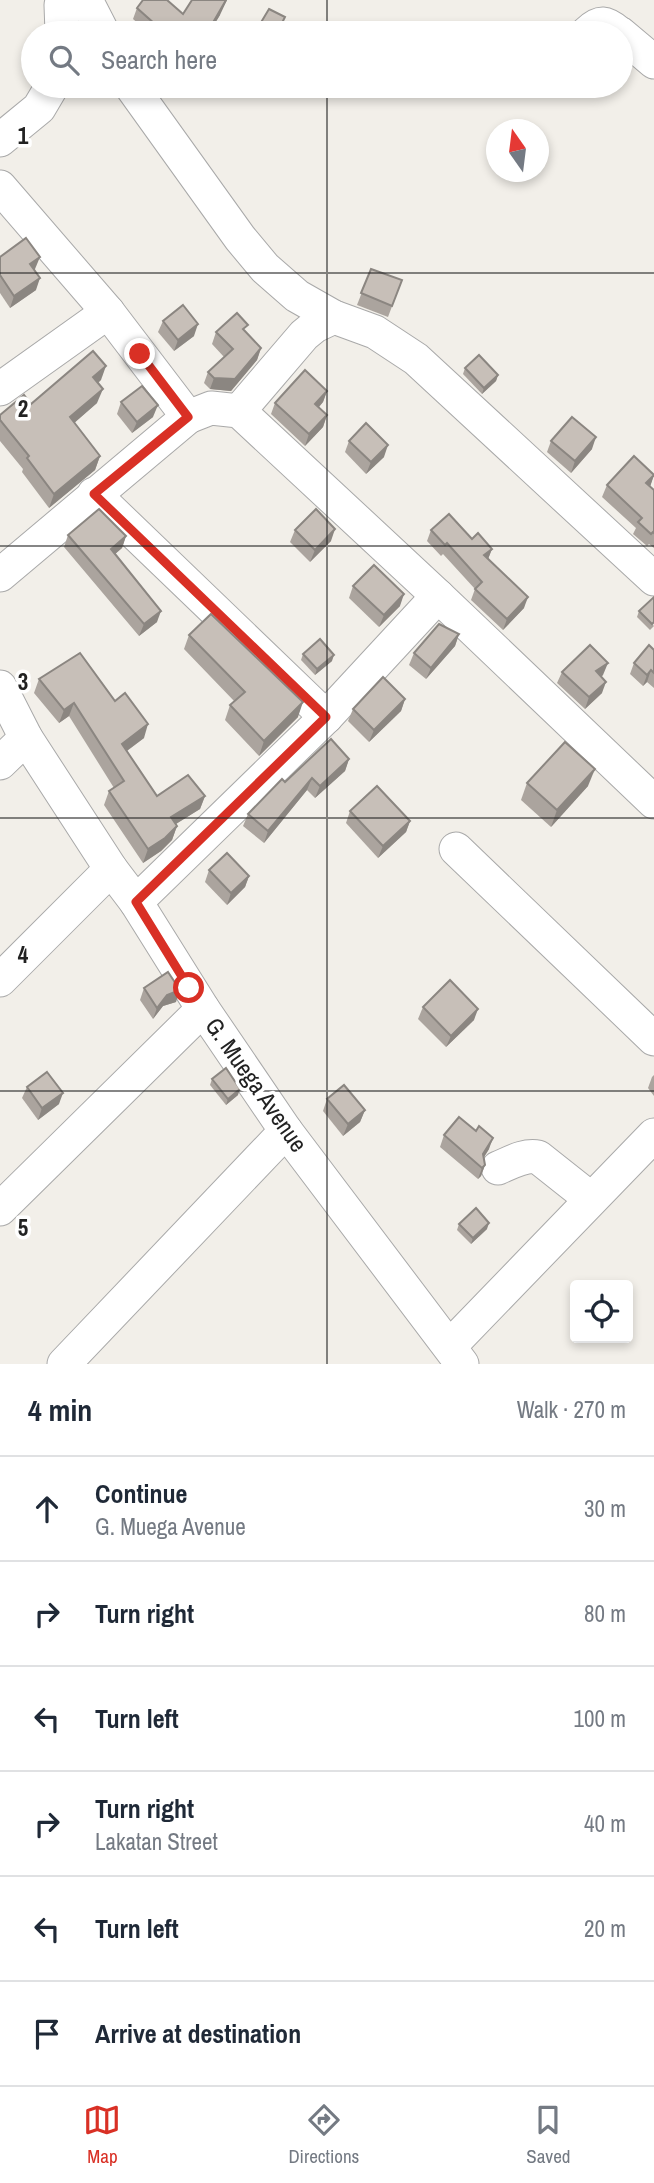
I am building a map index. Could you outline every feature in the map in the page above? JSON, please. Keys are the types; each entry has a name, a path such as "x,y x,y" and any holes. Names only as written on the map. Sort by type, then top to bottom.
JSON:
{"street":[{"path":"62,21 61,5 65,0"},
{"path":"86,0 97,21"},
{"path":"633,45 654,62"},
{"path":"0,140 38,108 44,98"},
{"path":"140,98 224,216 265,268 298,296 334,317 375,332 416,359 654,579"},
{"path":"0,187 108,312 188,417"},
{"path":"0,389 108,312"},
{"path":"239,411 304,335 334,317"},
{"path":"0,575 188,417 211,408 239,411 654,802"},
{"path":"94,494 326,717"},
{"path":"136,902 326,717 438,596"},
{"name":"G. Muega Avenue","path":"0,687 26,738 286,1131 456,1355"},
{"path":"0,763 26,738"},
{"path":"456,849 654,1039"},
{"path":"0,980 111,869"},
{"path":"0,1209 203,1009"},
{"path":"64,1364 286,1131"},
{"path":"456,1355 591,1199 654,1135"},
{"path":"498,1168 522,1158 538,1157 591,1199"}],"building":[{"path":"143,0 167,0 183,14 192,0 226,0 214,21 152,21 137,8"},
{"path":"269,9 285,17 283,21 262,21"},
{"path":"26,238 40,257 30,264 40,278 14,296 0,275 0,257"},
{"path":"371,269 402,280 392,306 361,293"},
{"path":"183,305 198,324 178,340 163,321"},
{"path":"237,313 248,325 243,329 261,348 235,379 214,378 208,372 233,349 216,332"},
{"path":"93,351 106,366 93,377 103,389 70,417 100,456 54,494 27,458 29,456 0,420 0,415 24,395 31,404"},
{"path":"479,355 498,375 484,388 465,368"},
{"path":"305,370 327,391 315,404 327,415 309,434 275,403"},
{"path":"142,386 158,405 137,422 121,402"},
{"path":"572,417 596,437 575,461 551,441"},
{"path":"366,423 388,445 371,462 349,441"},
{"path":"634,456 654,475 646,483 654,490 654,533 651,534 638,522 642,518 607,485"},
{"path":"99,509 126,536 111,549 161,611 144,624 68,535"},
{"path":"316,509 335,529 315,550 295,530"},
{"path":"449,514 472,539 478,533 492,549 484,555 528,597 507,619 475,589 482,582 447,543 445,545 431,530"},
{"path":"374,565 404,594 384,615 353,586"},
{"path":"654,597 654,622 652,624 639,611"},
{"path":"211,614 303,702 264,741 230,705 245,692 189,635"},
{"path":"439,624 459,634 431,668 414,653"},
{"path":"320,639 334,655 317,669 303,654"},
{"path":"590,645 608,663 596,671 606,682 589,697 562,672"},
{"path":"649,645 654,650 654,673 651,670 647,675 634,663"},
{"path":"80,653 115,701 125,693 148,724 122,744 157,796 188,775 205,796 171,817 177,826 148,849 109,791 124,781 74,703 64,710 39,679"},
{"path":"383,677 405,699 374,730 353,709"},
{"path":"331,739 349,759 320,786 312,778 268,831 248,814 282,779 285,782"},
{"path":"565,742 595,769 557,810 527,783"},
{"path":"377,786 410,821 383,846 350,811"},
{"path":"227,853 249,876 231,893 209,870"},
{"path":"168,972 180,990 167,995 157,1008 144,988"},
{"path":"450,980 478,1009 451,1036 423,1007"},
{"path":"226,1068 240,1089 228,1099 212,1079"},
{"path":"47,1072 63,1093 42,1108 27,1087"},
{"path":"344,1085 365,1110 348,1124 327,1099"},
{"path":"459,1117 476,1131 479,1126 493,1138 483,1154 485,1165 482,1168 444,1135"},
{"path":"476,1208 489,1223 473,1238 459,1224"}],"route":[{"path":"140,354 188,417 94,494 326,717 136,902 189,988"}]}
